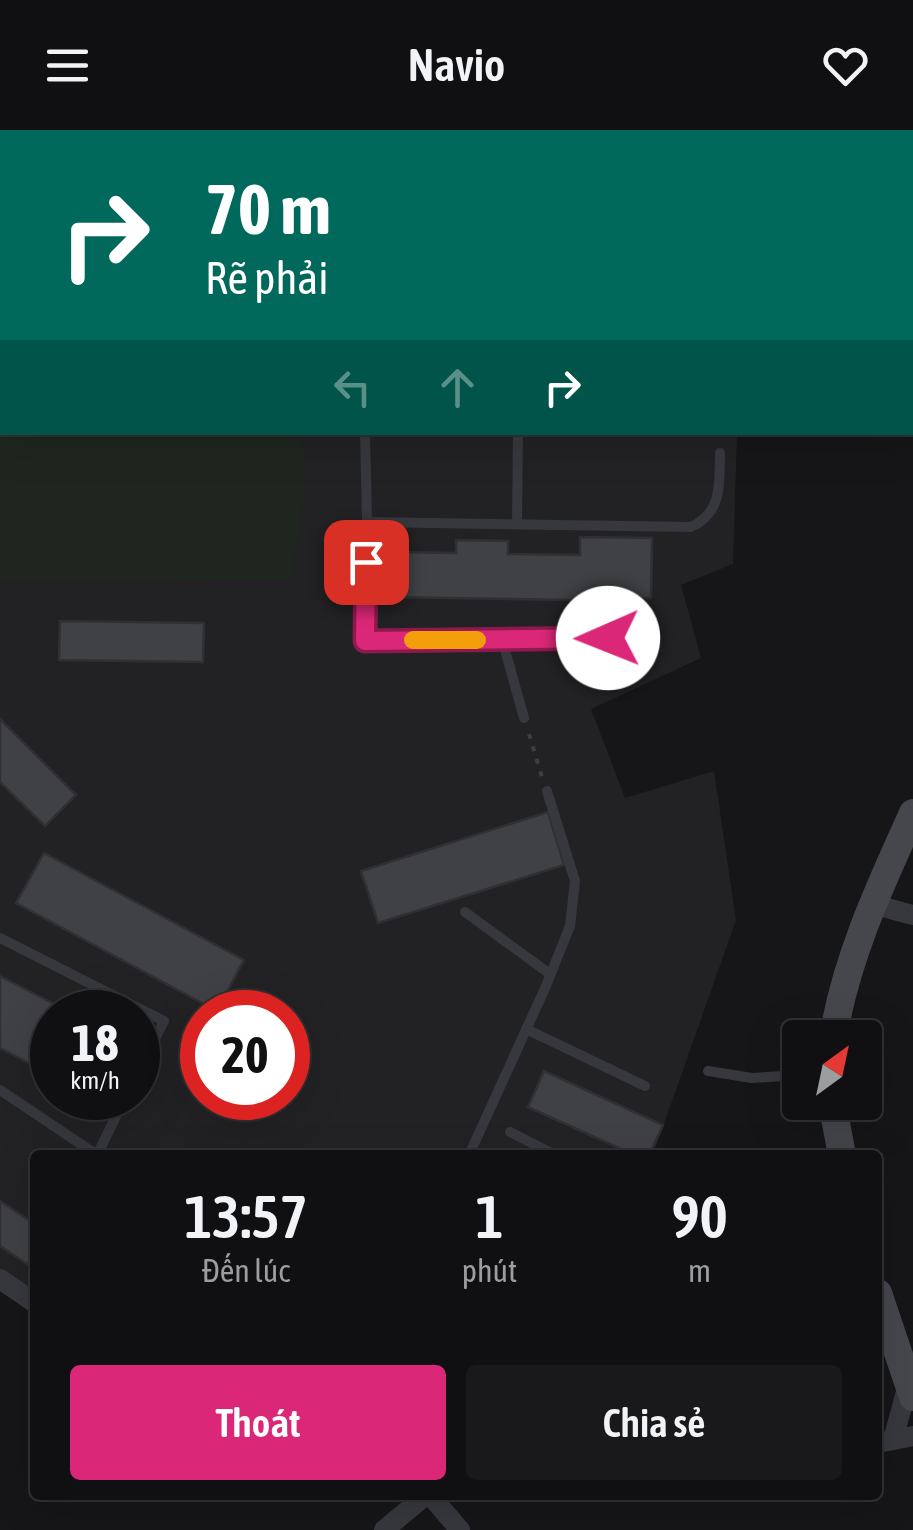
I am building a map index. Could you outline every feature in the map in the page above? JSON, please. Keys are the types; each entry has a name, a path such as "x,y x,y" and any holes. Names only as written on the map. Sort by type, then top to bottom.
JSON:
{"street":[{"path":"837,1020 872,904 913,813"},
{"path":"872,904 913,915"},
{"path":"835,1120 841,1150"},
{"path":"0,1279 30,1300"},
{"path":"882,1305 910,1391 894,1440"},
{"path":"384,1530 422,1500"},
{"path":"433,1500 460,1530"}],"lane":[{"path":"365,435 365,641 608,638"},
{"path":"517,524 518,435"},
{"path":"366,522 691,527 711,512 718,494 720,453"},
{"path":"502,639 524,718"},
{"path":"471,1150 570,926 575,881 547,792"},
{"path":"465,912 550,974"},
{"path":"0,938 103,990"},
{"path":"526,1029 646,1086"},
{"path":"708,1071 752,1078 782,1077"},
{"path":"0,1090 90,1150"},
{"path":"99,1150 114,1120"},
{"path":"510,1132 545,1150"}],"path":[{"path":"524,718 547,792"}],"shaded area":[{"path":"0,435 737,435 733,564 681,585 701,658 591,709 625,798 714,771 736,920 655,1150 30,1150 30,1289 0,1269"},
{"path":"0,435 299,435 305,488 290,580 0,579"}],"building":[{"path":"580,537 652,538 651,598 617,598 617,613 580,613 580,600 387,597 387,552 456,553 456,540 508,541 508,554 580,555"},
{"path":"60,621 204,623 203,662 59,660"},
{"path":"0,719 76,795 45,826 0,782"},
{"path":"548,812 564,865 378,923 361,871"},
{"path":"44,853 244,960 228,990 180,991 16,903"},
{"path":"0,976 30,991 30,1064 0,1048"},
{"path":"544,1071 663,1125 651,1150 623,1150 528,1107"},
{"path":"0,1201 30,1221 30,1259 27,1264 0,1246"}],"slow traffic":[{"path":"413,640 477,640"}],"route":[{"path":"366,562 365,641 608,638"}]}
